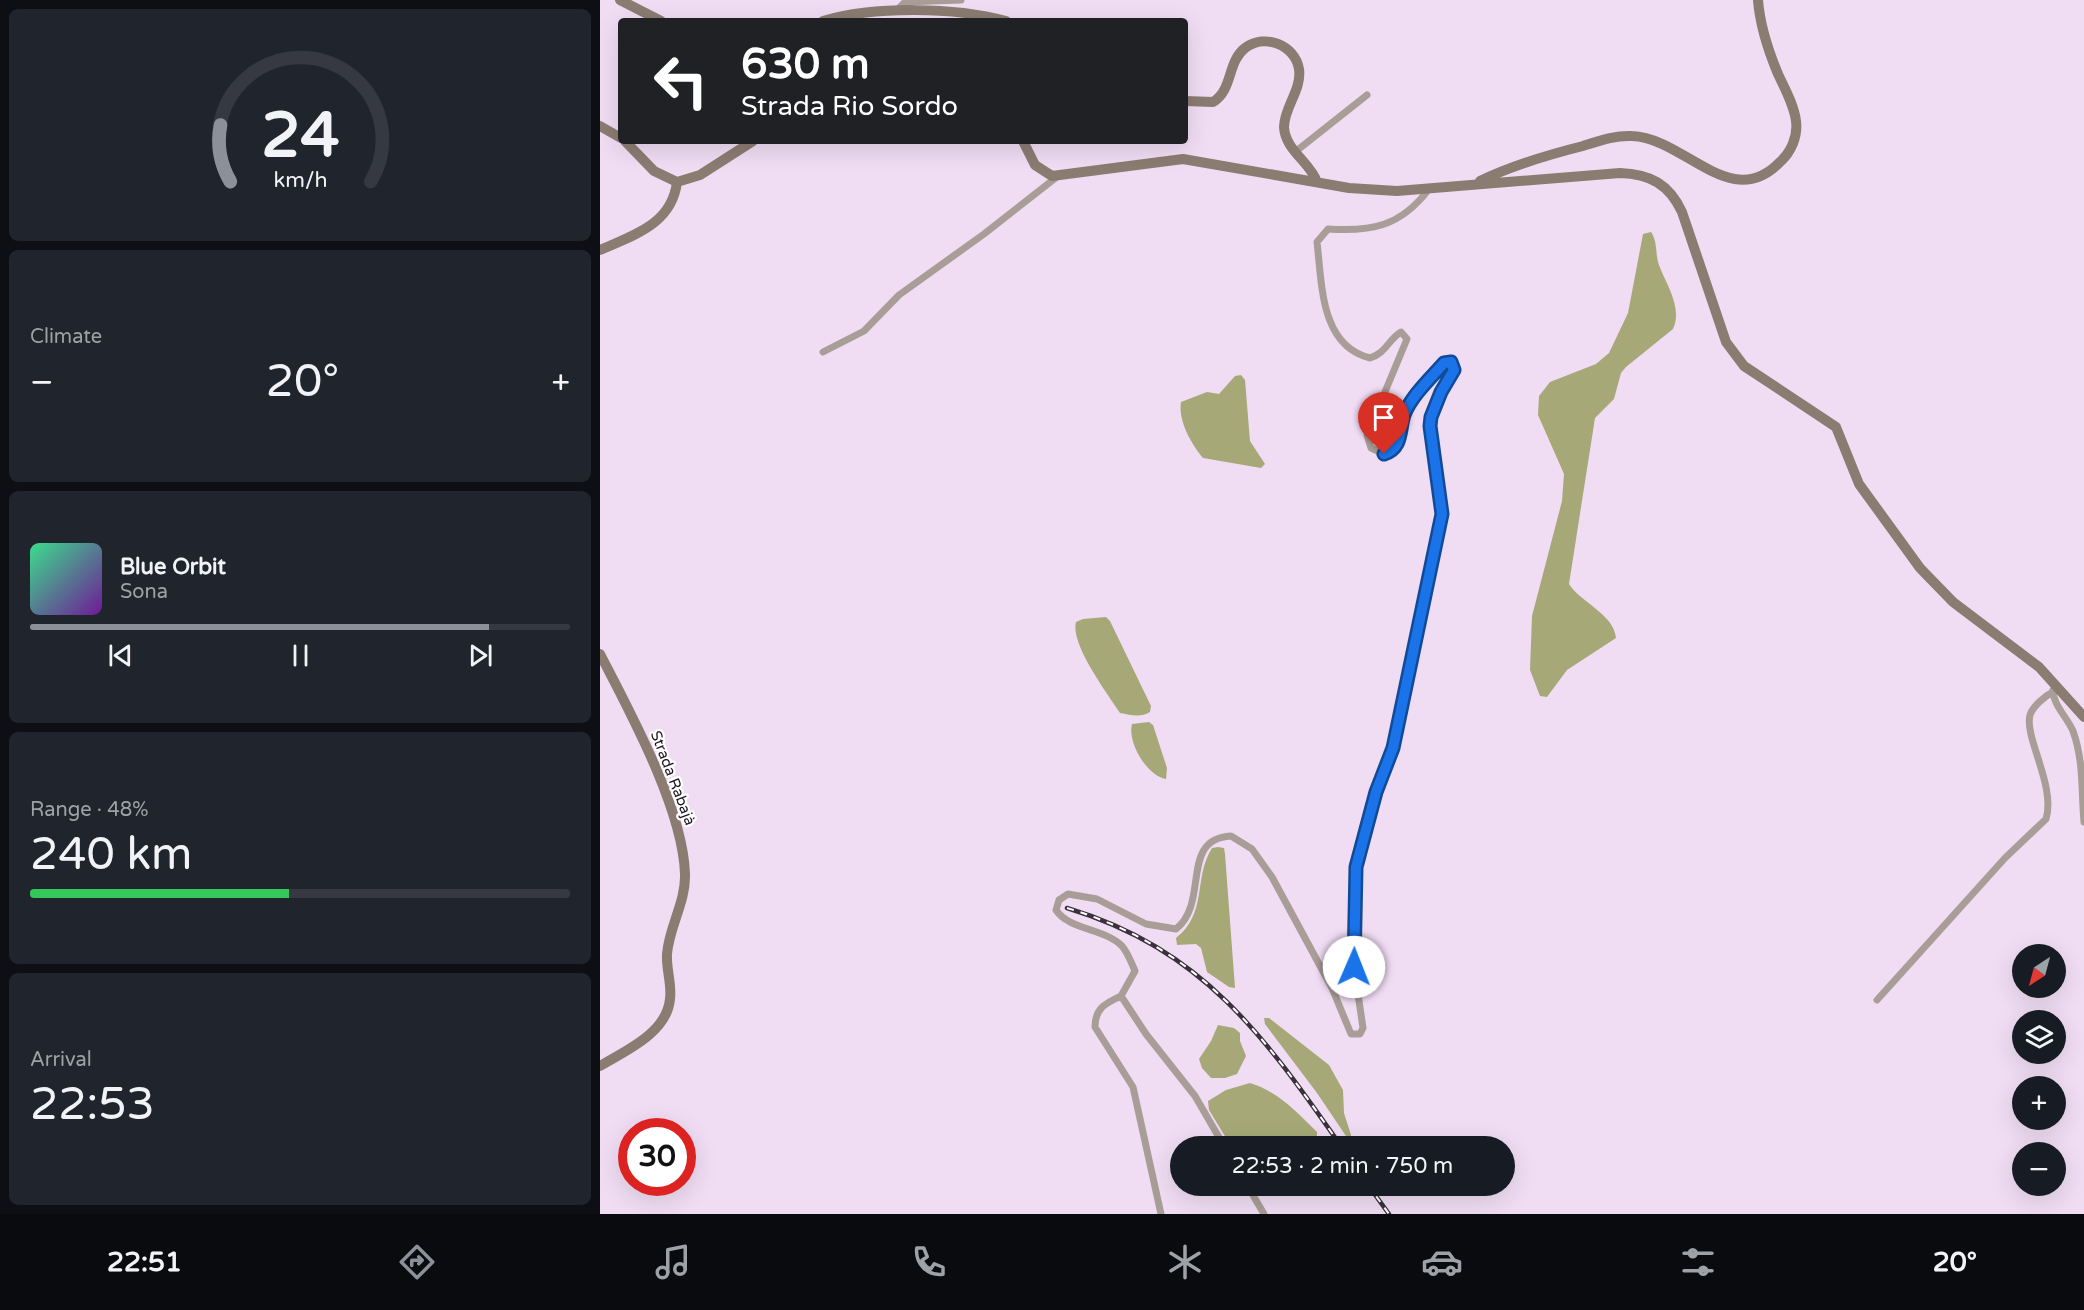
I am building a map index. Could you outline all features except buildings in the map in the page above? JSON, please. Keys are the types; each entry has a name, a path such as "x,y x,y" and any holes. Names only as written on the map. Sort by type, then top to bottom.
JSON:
{"street":[{"path":"620,0 655,18"},
{"path":"897,10 905,2 961,0"},
{"path":"1473,184 1533,158 1612,138 1631,136 1665,144 1717,175 1735,181 1750,180 1768,173 1790,150 1795,138 1796,121 1765,40 1758,0"},
{"path":"834,18 897,10 991,18"},
{"path":"1188,101 1213,102 1224,93 1240,52 1258,42 1280,44 1288,50 1299,68 1299,79 1284,127 1295,152 1314,174 1317,182"},
{"path":"1295,152 1367,95"},
{"path":"600,126 618,136"},
{"path":"628,144 654,171 664,178 677,182 700,175 748,144"},
{"path":"1024,144 1035,165 1044,172 1058,176 1184,159 1374,190 1430,189 1634,173 1657,180 1667,189 1686,222 1726,342 1738,360 1836,427 1859,484 1922,570 1953,602 2054,687 2084,717"},
{"path":"1533,158 1535,180"},
{"path":"1515,181 1533,158"},
{"path":"1515,181 1513,171 1518,164"},
{"path":"823,352 864,331 899,295 984,234 1058,176"},
{"path":"600,250 651,226 673,203 677,182"},
{"path":"1161,1214 1133,1087 1095,1027 1095,1017 1100,1007 1121,996 1134,971 1127,954 1109,936 1061,917 1056,910 1059,900 1068,894 1097,899 1146,924 1176,929 1189,914 1202,850 1213,838 1231,836 1252,849 1272,877 1332,987 1351,1034 1360,1034 1363,1028 1354,967 1356,867 1376,792 1393,748 1412,651 1421,620 1431,557 1440,528 1441,507 1430,426 1436,402 1454,370 1454,364 1448,361 1421,391 1404,415 1400,441 1390,452 1384,454 1371,448 1367,435 1407,339 1401,332 1392,339 1385,351 1370,358 1347,347 1331,325 1324,304 1317,242 1328,229 1359,231 1399,218 1413,208 1430,189"},
{"name":"Strada Rabajà","path":"600,654 637,726 674,816 685,874 682,903 667,952 670,1000 663,1018 644,1040 600,1066"},
{"path":"2054,687 2082,752 2084,822"},
{"path":"1877,1000 2005,858 2046,819 2049,811 2044,778 2030,726 2030,716 2054,687"},
{"path":"1121,996 1146,1035 1195,1096 1218,1136"},
{"path":"1253,1196 1264,1214"}],"green space":[{"path":"1651,232 1655,240 1659,265 1675,305 1676,321 1673,329 1626,367 1621,373 1614,399 1595,418 1569,584 1610,622 1616,638 1567,670 1547,697 1540,696 1530,670 1532,616 1562,501 1564,474 1538,415 1539,396 1550,382 1596,364 1609,353 1628,313 1643,234"},
{"path":"1241,375 1245,380 1250,441 1265,464 1261,468 1203,458 1190,439 1181,417 1181,402 1207,392 1219,394 1235,376"},
{"path":"1106,617 1151,706 1150,712 1146,714 1135,716 1120,713 1091,668 1079,643 1076,622 1083,619"},
{"path":"1149,722 1153,725 1167,768 1166,779 1159,777 1146,765 1133,740 1132,724"},
{"path":"1212,848 1224,848 1225,854 1235,988 1229,987 1207,972 1201,948 1196,944 1177,945 1176,938 1192,918 1206,859"},
{"path":"1264,1018 1269,1018 1329,1065 1343,1090 1344,1113 1351,1136 1346,1136 1265,1024"},
{"path":"1218,1025 1234,1028 1240,1033 1240,1041 1246,1056 1237,1074 1225,1078 1211,1078 1202,1068 1199,1059"},
{"path":"1250,1083 1269,1091 1302,1117 1317,1132 1317,1136 1225,1136 1209,1110 1208,1101 1226,1090"}],"railway":[{"path":"1067,908 1115,925 1156,947 1193,972 1226,1001 1256,1033 1285,1068 1334,1136"},
{"path":"1376,1196 1389,1214"}],"route":[{"path":"1354,967 1356,867 1376,792 1393,748 1412,651 1421,620 1431,557 1440,528 1442,514 1439,483 1430,426 1436,402 1454,370 1454,364 1448,361 1435,373 1404,415 1400,441 1390,452 1384,454"}]}
